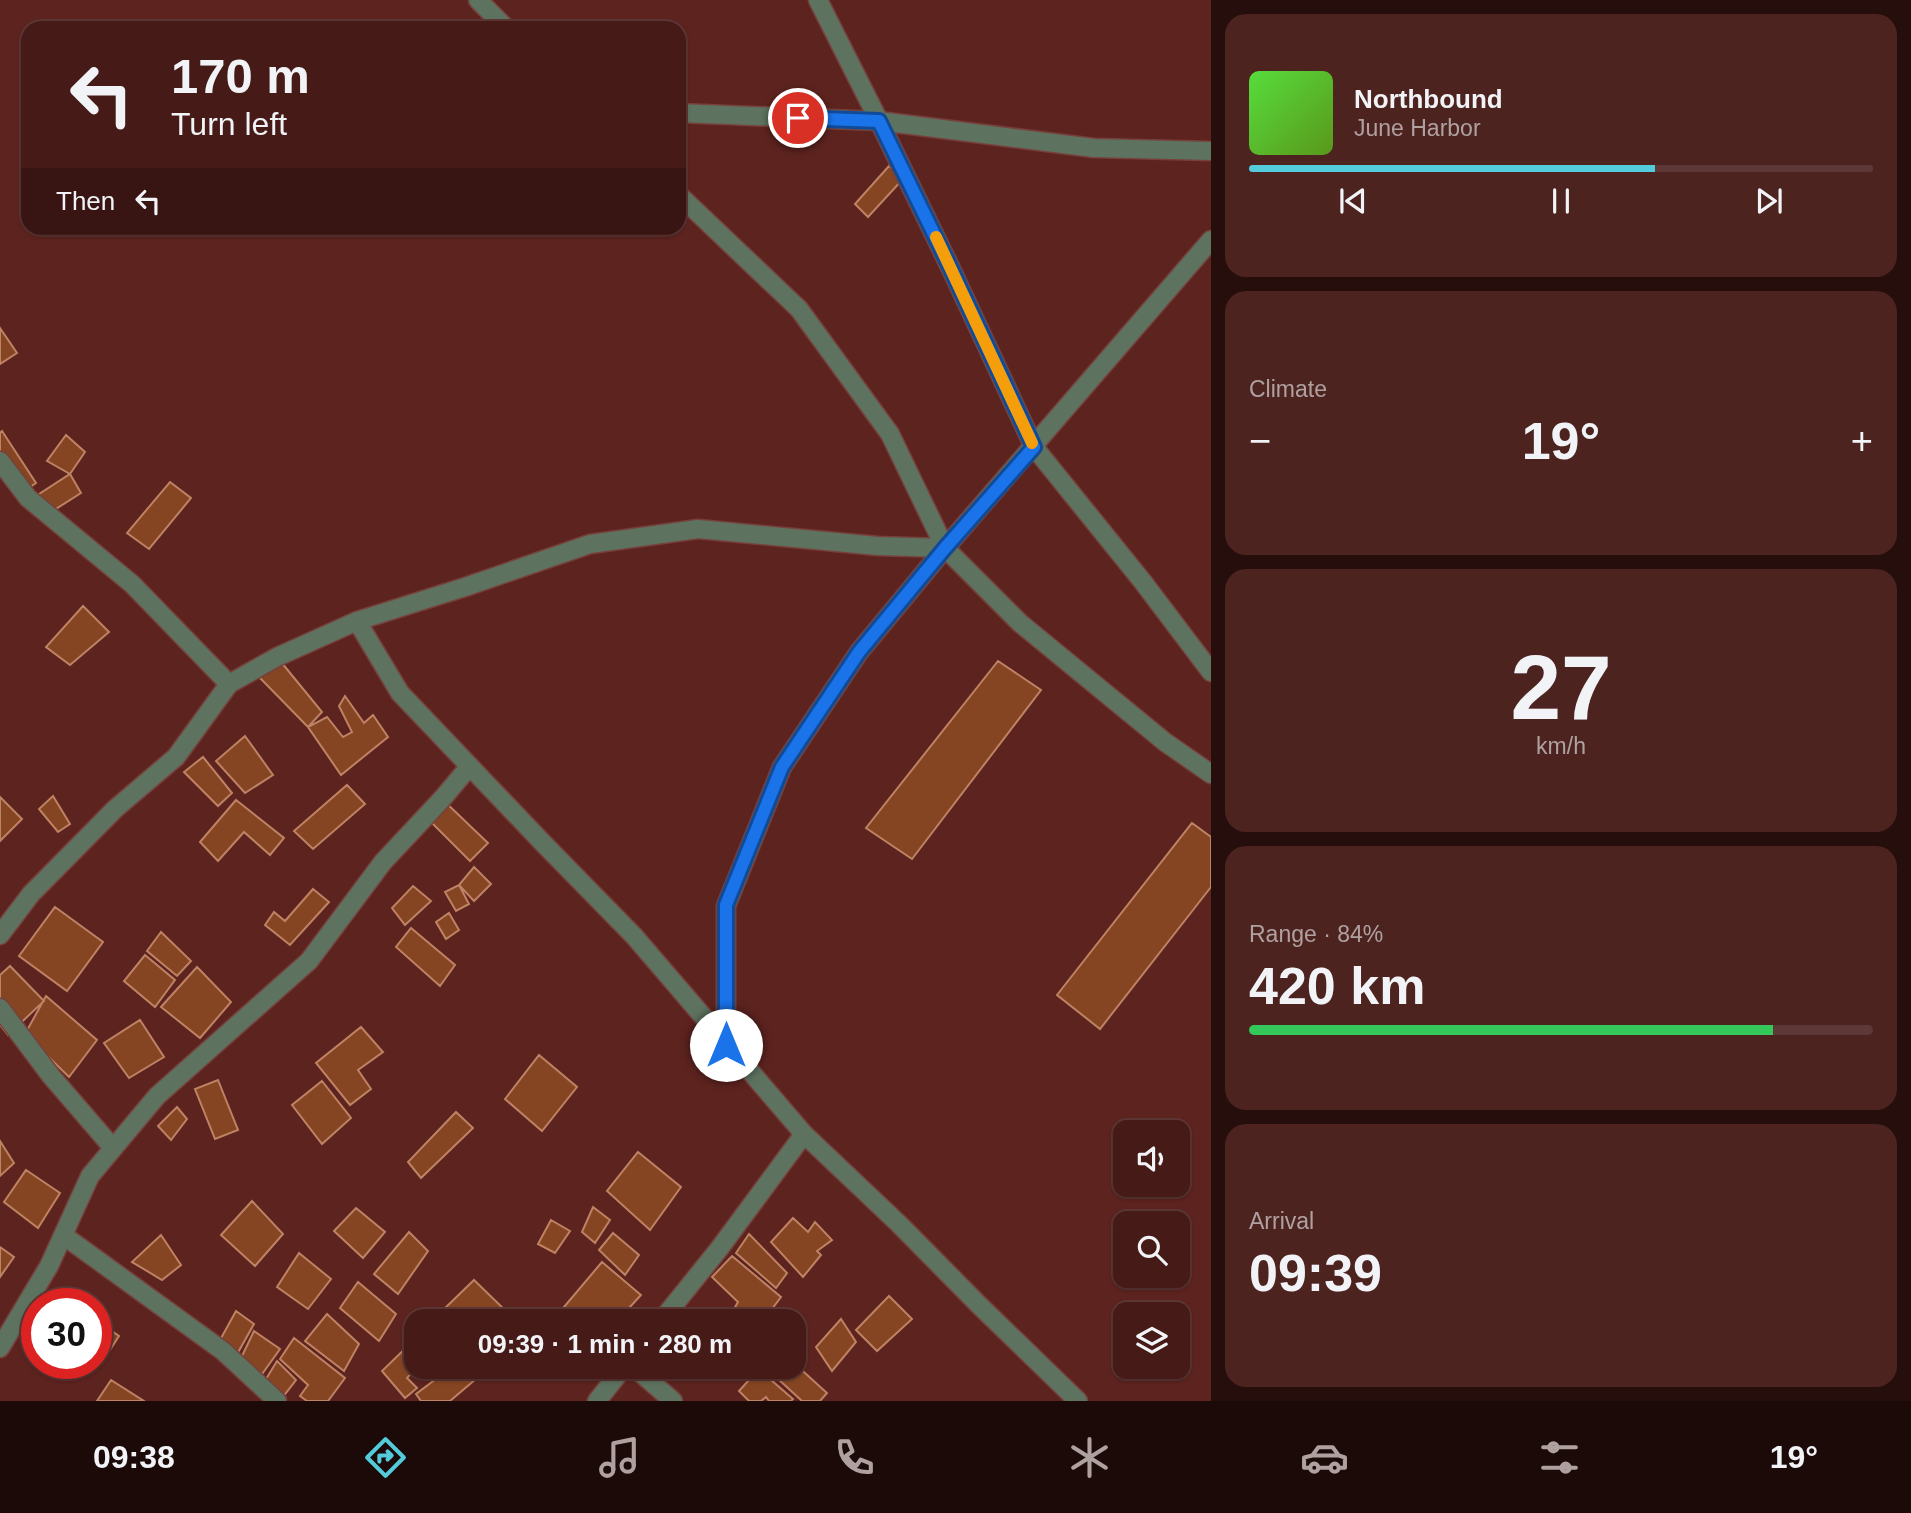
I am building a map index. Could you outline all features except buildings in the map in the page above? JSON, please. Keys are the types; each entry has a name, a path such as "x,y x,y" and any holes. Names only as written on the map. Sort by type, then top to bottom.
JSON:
{"street":[{"path":"478,0 499,21"},
{"path":"818,0 952,271 1034,447 1143,582 1211,672"},
{"path":"686,113 879,121 1094,148 1211,151"},
{"path":"686,202 799,309 890,433 945,548 1020,623 1165,742 1211,774"},
{"path":"726,1045 726,905 782,767 859,652 945,548 1211,240"},
{"path":"0,461 28,498 132,584 229,684"},
{"path":"0,935 31,894 115,809 176,757 229,684 277,657 357,621 590,544 698,529 878,546 945,548"},
{"path":"357,621 400,693 634,936 804,1133 1077,1401"},
{"path":"0,1348 49,1266 90,1176 157,1096 309,961 383,862 469,767"},
{"path":"0,1008 51,1076 113,1148"},
{"path":"671,1309 719,1249 804,1133"},
{"path":"63,1235 223,1351 276,1401"},
{"path":"597,1401 614,1379"},
{"path":"648,1379 673,1401"}],"slow traffic":[{"path":"936,237 1032,443"}],"route":[{"path":"726,1045 726,905 782,767 859,652 945,548 1034,447 879,121 798,118"}]}
